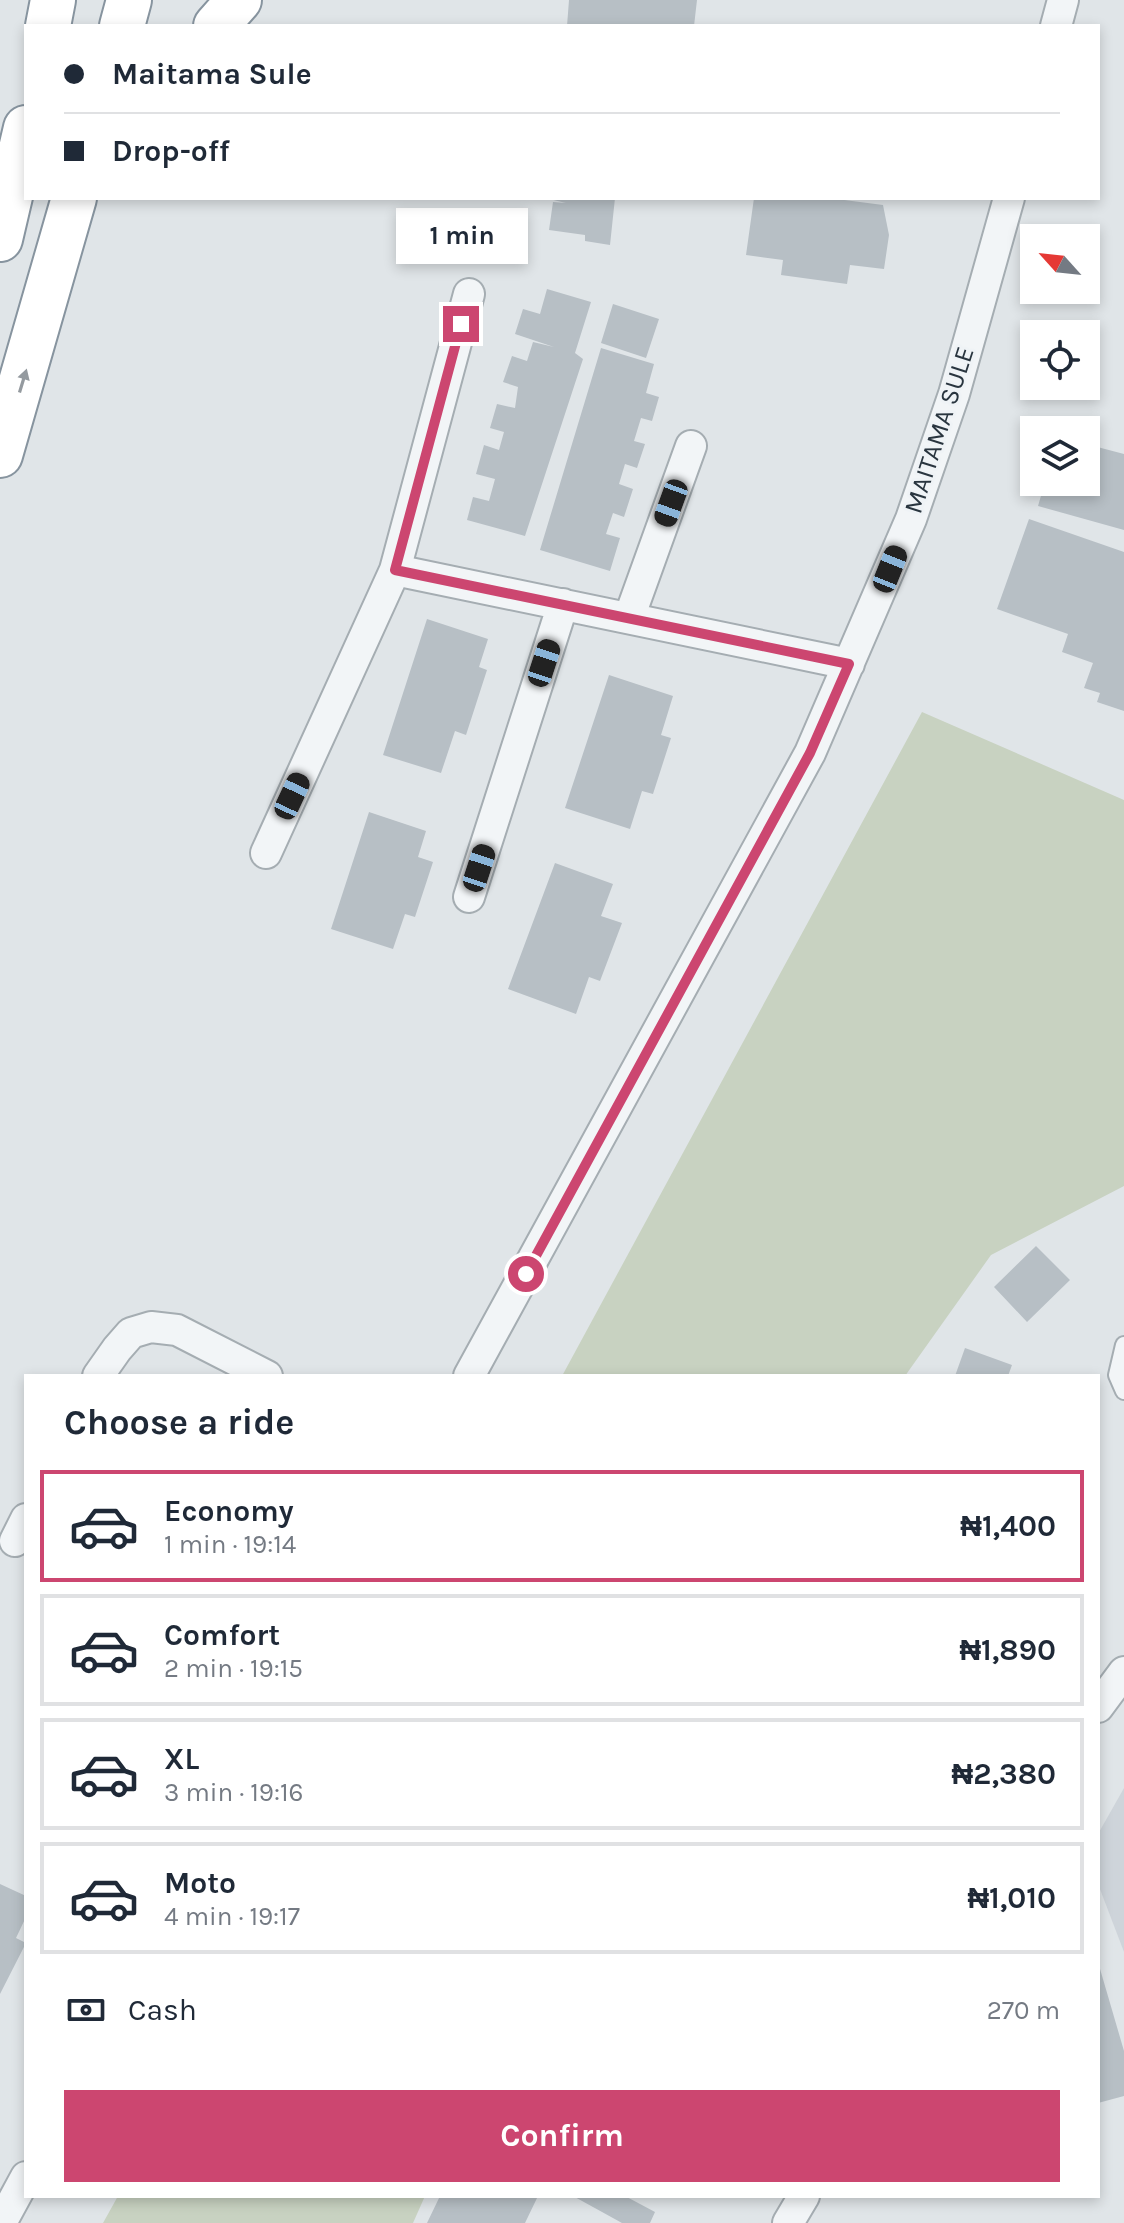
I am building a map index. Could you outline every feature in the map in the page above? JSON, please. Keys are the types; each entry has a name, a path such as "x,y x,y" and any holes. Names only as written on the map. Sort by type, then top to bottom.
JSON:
{"highway":[{"path":"48,24 53,0"},
{"path":"123,24 129,0"},
{"path":"218,24 239,0"},
{"path":"0,239 24,137"},
{"path":"0,455 73,200"},
{"path":"37,334 101,200"}],"street":[{"path":"1057,24 1063,0"},
{"name":"MAITAMA SULE","path":"470,1374 810,753 911,519 954,394 1008,200"},
{"path":"266,853 395,570 469,294"},
{"path":"629,618 691,446"},
{"path":"395,570 849,664"},
{"path":"469,897 563,604"},
{"path":"99,1374 131,1333 151,1327 177,1330 263,1374"},
{"path":"1100,1704 1124,1672"},
{"path":"1,2223 24,2181"},
{"path":"788,2223 803,2198"}],"lane":[{"path":"1124,1345 1117,1375 1124,1391"}],"shaded area":[{"path":"1124,1788 1124,1952 1100,1889 1100,1830"}],"green space":[{"path":"922,712 1124,800 1124,1186 991,1255 906,1374 563,1374"},
{"path":"117,2198 424,2198 413,2223 103,2223"}],"building":[{"path":"569,0 697,0 694,24 567,24"},
{"path":"553,200 615,200 610,245 585,241 585,235 549,230 553,202 566,203"},
{"path":"754,200 844,200 883,205 889,235 884,269 850,265 847,284 781,275 783,260 746,255"},
{"path":"547,289 591,302 575,353 583,359 525,536 467,520 473,497 489,501 495,479 476,474 484,445 499,450 504,432 490,428 497,404 515,408 518,387 503,382 512,356 527,361 533,342 554,347 515,334 523,309 540,314"},
{"path":"613,304 659,319 646,358 601,343"},
{"path":"601,348 654,364 646,393 659,397 652,421 641,418 634,441 645,444 637,468 625,464 619,484 633,489 624,517 613,513 606,534 620,538 610,571 540,550"},
{"path":"1100,448 1124,454 1124,530 1038,506 1041,496 1100,496"},
{"path":"1029,519 1124,552 1124,711 1097,702 1100,693 1084,688 1093,663 1062,652 1068,634 997,609"},
{"path":"427,619 488,639 479,667 487,670 466,735 455,731 441,773 383,755"},
{"path":"609,675 673,696 661,735 671,738 653,794 642,791 630,829 565,808"},
{"path":"369,812 426,831 418,857 433,862 415,917 405,914 393,949 331,929"},
{"path":"555,863 613,884 601,916 622,923 600,981 589,977 576,1014 508,989"},
{"path":"1036,1246 1070,1280 1027,1322 994,1287"},
{"path":"965,1348 1012,1365 1009,1374 956,1374"},
{"path":"0,1884 24,1895 24,1921 16,1938 24,1942 24,1947 0,1994"},
{"path":"1100,1969 1124,2051 1124,2096 1100,2102"},
{"path":"439,2198 537,2198 525,2223 427,2223"},
{"path":"577,2198 629,2198 655,2212 650,2223 622,2223"}],"route":[{"path":"461,324 395,570 849,664 810,753 526,1274"}]}
